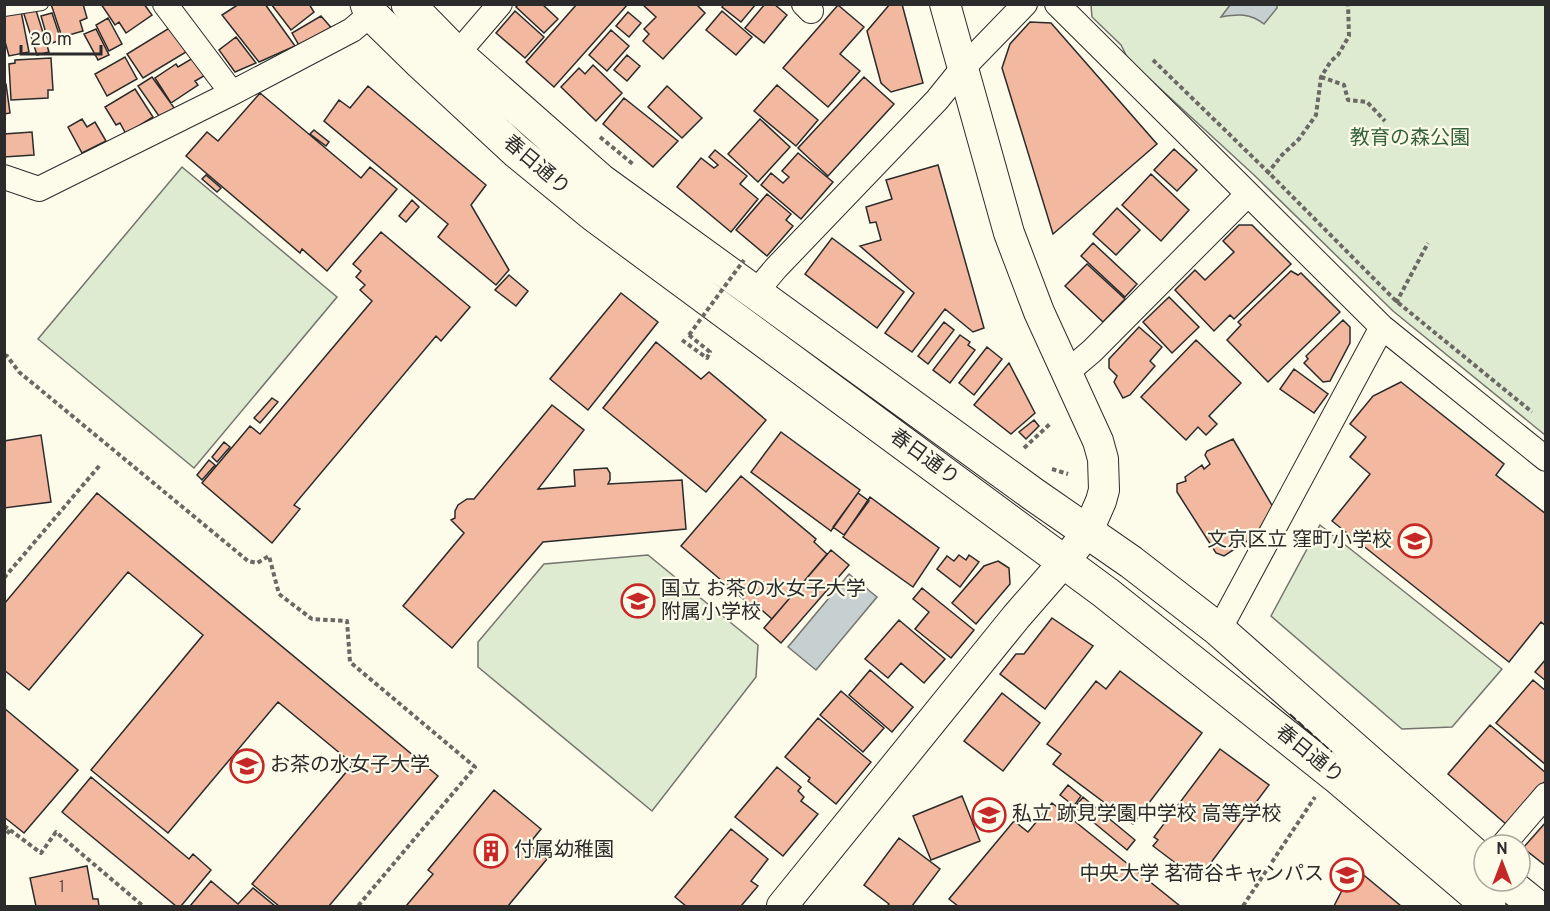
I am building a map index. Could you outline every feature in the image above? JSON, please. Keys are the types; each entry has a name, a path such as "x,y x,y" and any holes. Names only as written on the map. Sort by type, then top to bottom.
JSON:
{"highway":[{"name":"春日通り","path":"408,4 458,54 600,180 1086,533 1131,562 1219,630 1472,852"},
{"name":"春日通り","path":"369,9 421,63 516,151 594,216 1121,605 1336,776 1489,906"},
{"path":"1520,893 1536,906"}],"street":[{"path":"165,4 232,93"},
{"path":"458,54 500,4"},
{"path":"782,906 1016,617 1064,563 1086,533 1104,490 1103,459 1098,441 1039,312 1009,233 945,4"},
{"path":"755,293 1025,4"},
{"path":"1057,4 1382,327 1545,459"},
{"path":"4,177 39,189 232,93 352,30 369,9"},
{"path":"1066,373 1092,351 1248,194"},
{"path":"1219,630 1382,327"},
{"path":"1513,833 1545,795"}],"lane":[{"path":"4,10 42,4"}],"path":[{"path":"1248,194 1299,139 1316,115 1321,77 1349,36 1348,4"},
{"path":"1152,59 1396,302 1537,416"},
{"path":"1321,77 1344,85 1348,100 1366,102 1385,121"},
{"path":"1382,327 1428,243"},
{"path":"682,340 707,358 710,352 689,335 744,260"},
{"path":"4,355 19,372 248,561 257,563 269,556 279,594 303,613 312,619 347,621 350,662 475,767 358,906"},
{"path":"1024,448 1051,423"},
{"path":"4,578 100,465"},
{"path":"1243,906 1315,797"},
{"path":"4,825 41,853 56,832 143,906"},
{"path":"4,837 10,830"}],"green space":[{"name":"教育の森公園","path":"1091,5 1545,5 1545,435 1393,311 1254,175 1128,59 1121,45 1092,17"},
{"path":"182,167 337,297 194,468 38,339"},
{"path":"1320,525 1502,669 1452,727 1402,729 1271,616"},
{"path":"648,555 758,645 756,677 652,811 478,667 478,642 544,564"}],"shaded area":[{"path":"1230,5 1277,5 1277,8 1264,24 1244,15 1221,17"},
{"path":"849,574 877,597 816,670 788,647"}],"building":[{"path":"51,4 83,4 87,18 80,21 83,31 62,37"},
{"path":"101,4 144,4 152,15 126,33 119,22 115,25"},
{"path":"239,4 265,4 295,46 259,62 222,15"},
{"path":"271,4 309,4 314,12 291,30"},
{"path":"519,4 542,4 558,19 544,33 516,7"},
{"path":"577,4 628,4 554,87 526,62"},
{"path":"642,4 696,4 705,13 663,59 643,41 649,34 644,29 656,17"},
{"path":"724,4 756,4 741,22 722,7"},
{"path":"765,4 774,4 787,15 764,43 745,28"},
{"path":"890,4 902,4 923,83 891,92 881,83 867,31"},
{"path":"838,5 864,27 840,54 860,71 828,107 783,68"},
{"path":"35,7 49,52 37,55 23,11"},
{"path":"21,11 29,52 9,56 4,38 4,14"},
{"path":"515,11 544,37 525,58 496,33"},
{"path":"722,11 752,37 736,55 706,30"},
{"path":"628,12 641,23 629,37 616,26"},
{"path":"52,13 61,40 49,44 41,16"},
{"path":"321,16 335,32 300,47 292,33"},
{"path":"108,18 122,44 109,51 96,25"},
{"path":"1030,22 1051,23 1157,144 1053,234 1002,68 1010,44"},
{"path":"171,27 186,52 143,78 127,54"},
{"path":"96,29 109,55 98,60 84,34"},
{"path":"611,30 629,46 607,71 589,55"},
{"path":"236,37 256,63 235,72 219,50"},
{"path":"198,55 209,73 195,81 198,85 171,103 155,78 176,64 178,67"},
{"path":"627,55 640,66 627,81 614,70"},
{"path":"125,57 137,79 107,96 95,74"},
{"path":"51,58 53,90 48,90 48,98 11,100 9,64 15,63 15,60"},
{"path":"593,65 622,93 596,121 561,87 579,68 585,74"},
{"path":"152,77 175,109 161,119 138,86"},
{"path":"864,77 894,104 828,176 798,148"},
{"path":"4,84 6,84 10,113 4,114"},
{"path":"777,85 818,120 796,146 754,111"},
{"path":"368,86 486,185 471,205 509,270 496,285 438,237 448,224 324,121 339,100 350,108"},
{"path":"667,86 702,118 682,138 648,107"},
{"path":"135,89 153,117 126,134 120,123 116,125 105,107"},
{"path":"260,93 361,178 370,167 397,189 327,271 302,249 300,253 186,156 207,132 218,141"},
{"path":"624,98 678,141 653,167 603,124"},
{"path":"82,119 87,127 95,122 106,141 82,153 68,127"},
{"path":"760,119 790,147 758,182 728,154"},
{"path":"314,130 329,142 326,146 310,134"},
{"path":"32,132 34,155 4,157 4,134"},
{"path":"1174,149 1197,170 1177,191 1154,170"},
{"path":"715,150 747,176 740,184 758,199 731,232 677,187 701,158 714,168 718,165 709,157"},
{"path":"798,153 833,182 801,219 761,185 771,173 783,183 789,177 782,171"},
{"path":"938,165 984,328 973,332 945,309 912,352 885,333 914,293 860,246 881,240 876,222 870,223 866,207 892,199 886,180"},
{"path":"1151,174 1189,210 1161,241 1122,205"},
{"path":"206,175 221,188 217,192 202,179"},
{"path":"767,194 791,214 786,220 793,226 767,256 736,230"},
{"path":"412,200 419,207 406,222 399,216"},
{"path":"1117,208 1140,230 1116,255 1093,234"},
{"path":"1239,225 1252,225 1291,264 1234,319 1230,315 1214,331 1175,290 1195,270 1205,280 1234,252 1223,241"},
{"path":"381,232 470,307 441,341 436,336 294,505 300,509 272,543 202,483 250,426 260,434 372,301 360,290 365,285 356,277 361,271 353,264"},
{"path":"832,238 904,292 877,328 805,274"},
{"path":"1093,243 1137,284 1125,297 1081,256"},
{"path":"1087,264 1125,299 1103,322 1065,286"},
{"path":"1291,271 1298,275 1301,273 1340,312 1268,382 1227,340 1241,325 1238,322"},
{"path":"509,275 528,291 516,306 495,290"},
{"path":"621,293 658,322 588,410 550,379"},
{"path":"1169,297 1199,327 1172,353 1143,322"},
{"path":"1343,320 1350,327 1350,343 1330,381 1323,382 1304,363 1308,359 1306,356"},
{"path":"944,322 954,330 928,364 918,356"},
{"path":"1139,327 1162,347 1150,361 1155,366 1130,395 1123,398 1114,382 1117,376 1109,368 1109,359"},
{"path":"960,335 970,342 968,345 975,350 950,383 933,370"},
{"path":"1196,340 1241,383 1209,416 1217,424 1206,435 1198,427 1186,440 1141,397"},
{"path":"656,342 701,379 709,372 766,420 706,492 603,408"},
{"path":"987,347 1002,359 974,395 959,383"},
{"path":"1009,363 1035,413 1011,434 974,405"},
{"path":"1294,369 1328,394 1314,413 1280,389"},
{"path":"1401,382 1504,464 1496,475 1546,514 1546,626 1541,622 1509,662 1332,521 1370,474 1350,457 1366,437 1350,424 1373,396"},
{"path":"272,398 278,402 260,423 254,418"},
{"path":"552,405 584,430 538,489 575,486 574,470 607,468 610,473 608,484 682,480 686,529 543,542 452,648 403,606 464,533 451,520 455,518 458,505 467,499 474,499"},
{"path":"1034,420 1039,426 1026,439 1019,432"},
{"path":"781,432 860,490 831,531 751,472"},
{"path":"41,435 51,502 4,508 4,441"},
{"path":"1233,439 1273,507 1255,536 1224,556 1216,553 1177,492 1177,484 1186,481 1185,477 1202,465 1204,469 1210,464 1205,455 1207,451"},
{"path":"224,442 230,447 217,462 212,457"},
{"path":"209,460 215,465 202,480 197,475"},
{"path":"741,476 816,539 814,542 827,554 772,619 757,606 755,609 681,546"},
{"path":"97,493 438,776 329,906 279,906 252,884 353,764 278,702 168,833 91,770 203,635 128,572 29,690 4,670 4,604"},
{"path":"858,493 869,501 844,535 833,527"},
{"path":"870,497 939,548 913,587 843,537"},
{"path":"831,550 849,565 781,643 764,628"},
{"path":"959,555 966,560 969,555 979,562 960,587 937,569 947,556 954,561"},
{"path":"998,561 1009,568 1010,584 976,624 952,603 984,566"},
{"path":"922,588 974,630 951,658 915,629 929,612 913,599"},
{"path":"1052,618 1093,646 1045,709 1000,674 1016,654 1024,654"},
{"path":"899,620 945,659 924,683 901,663 888,678 865,659"},
{"path":"1546,659 1546,681 1535,672"},
{"path":"870,670 913,707 892,732 849,695"},
{"path":"1120,671 1202,733 1133,824 1053,764 1061,754 1047,744 1096,681 1106,689"},
{"path":"1533,680 1546,691 1546,765 1496,723"},
{"path":"841,691 884,728 863,752 820,715"},
{"path":"1002,693 1040,723 1003,771 964,741"},
{"path":"4,708 78,770 24,833 4,817"},
{"path":"818,718 871,762 836,804 808,781 810,778 785,757"},
{"path":"1490,725 1546,773 1546,780 1507,825 1448,774"},
{"path":"1220,749 1269,785 1198,880 1153,846 1158,840 1154,837"},
{"path":"777,767 801,787 798,791 804,797 801,801 818,814 783,856 735,817"},
{"path":"91,777 189,859 193,854 211,870 181,906 176,906 62,812"},
{"path":"1068,785 1081,796 1074,806 1060,795"},
{"name":"付属幼稚園","path":"494,790 541,829 529,844 547,859 508,906 406,906 433,874 428,870"},
{"path":"962,796 980,841 931,860 913,816"},
{"path":"1083,797 1135,840 1127,850 1075,807"},
{"path":"1052,803 1180,906 958,906 949,899 1014,821 1028,832"},
{"path":"1546,822 1546,866 1532,855 1532,838"},
{"path":"731,829 768,859 751,881 758,886 741,906 686,906 675,897"},
{"path":"899,838 940,869 912,906 887,906 889,904 864,885"},
{"path":"87,866 93,899 98,899 99,906 36,906 30,878"},
{"path":"1354,867 1401,906 1334,906"},
{"path":"211,881 238,904 253,888 275,906 190,906"}],"fence":[{"path":"1290,714 1332,752"}],"place":[{"name":"文京区立 窪町小学校","path":"1415,541"},
{"name":"国立 お茶の水女子大学 附属小学校","path":"638,601"},
{"name":"お茶の水女子大学","path":"247,766"},
{"name":"私立 跡見学園中学校 高等学校","path":"989,815"},
{"name":"付属幼稚園","path":"491,851"},
{"name":"中央大学 茗荷谷キャンパス","path":"1347,875"}]}
